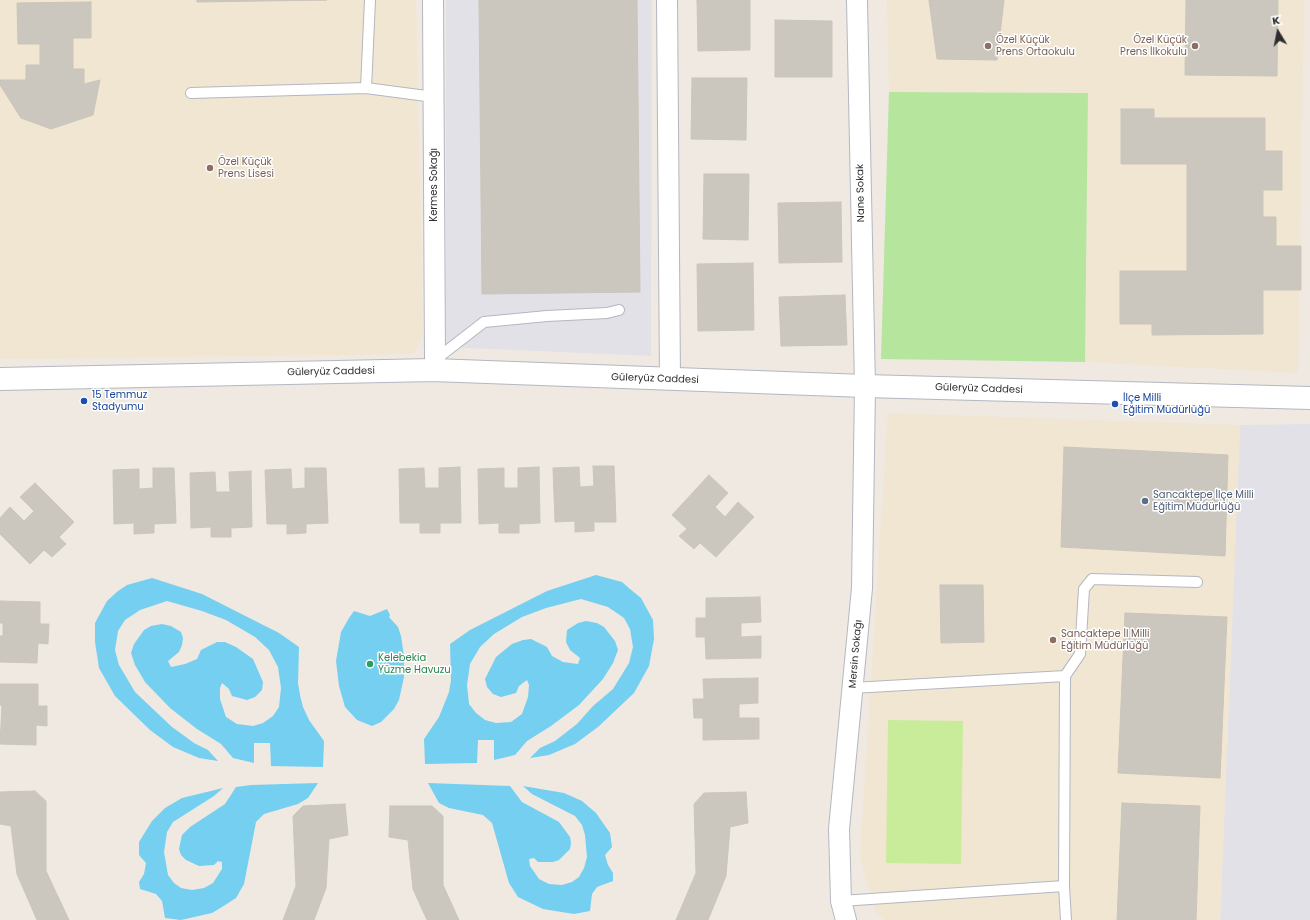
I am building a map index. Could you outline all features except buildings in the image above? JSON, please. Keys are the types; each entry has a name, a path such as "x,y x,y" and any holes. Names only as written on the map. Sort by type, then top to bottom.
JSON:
{"street":[{"name":"Kermes Sokağı","path":"434,0 434,365"},
{"path":"667,0 670,379"},
{"name":"Nane Sokak","path":"857,0 864,386"},
{"name":"Güleryüz Caddesi","path":"0,380 434,365 670,379 864,386 1310,398"},
{"name":"Mersin Sokağı","path":"846,920 841,901 839,829 862,588 864,386"}],"lane":[{"path":"366,88 370,0"},
{"path":"191,92 366,88 434,96"},
{"path":"434,365 484,322 619,310"},
{"path":"1066,920 1064,886 1065,676 1080,654 1084,589 1092,579 1198,582"},
{"path":"852,688 1065,676"},
{"path":"841,901 1064,886"}],"shaded area":[{"name":"Özel Küçük Prens Lisesi","path":"0,0 416,0 423,335 414,354 0,359"},
{"path":"446,0 652,0 651,356 446,347"},
{"path":"887,0 1304,0 1298,373 1085,362 1088,93 889,92"},
{"name":"Sancaktepe İl Milli Eğitim Müdürlüğü","path":"888,413 1240,425 1220,920 884,920 876,913 860,856"},
{"path":"1310,424 1310,920 1220,920 1240,425"}],"green space":[{"path":"889,92 1088,93 1085,362 881,359"},
{"path":"888,720 963,721 961,864 886,863"}],"water":[{"path":"596,575 622,582 641,598 653,620 654,639 649,666 634,693 598,727 575,744 549,755 530,758 540,748 555,741 577,724 593,706 613,689 629,663 633,647 630,629 624,618 608,607 581,599 546,608 522,617 494,634 480,647 470,664 467,685 469,704 476,713 485,720 496,723 511,722 522,714 528,697 529,685 527,680 519,686 516,693 501,697 493,694 487,687 485,679 496,657 512,644 531,639 547,647 552,656 563,662 578,664 580,658 570,650 566,642 567,630 578,623 586,621 597,623 604,627 615,641 618,650 613,663 603,679 579,705 551,726 527,741 515,755 494,760 494,740 478,740 477,763 425,764 424,739 439,717 449,692 451,680 450,644 470,630 547,591"},
{"path":"152,578 202,594 279,633 299,647 298,683 300,695 303,707 309,720 324,741 323,767 271,766 270,743 254,743 254,763 233,758 221,744 197,729 170,708 145,682 135,665 131,653 134,644 144,630 151,626 162,624 171,626 181,632 183,638 179,652 168,661 171,667 185,664 197,659 201,650 217,642 225,642 236,647 253,659 263,682 262,690 255,697 247,700 232,696 229,689 222,683 220,688 220,699 226,717 237,724 253,726 263,723 273,716 279,707 281,688 278,667 269,650 255,637 226,620 202,611 167,601 140,610 125,620 118,631 115,650 119,665 135,692 172,727 194,743 208,750 218,761 199,758 173,747 150,730 115,696 99,668 95,642 95,623 107,601 118,591 127,585"},
{"name":"Kelebekia Yüzme Havuzu","path":"387,609 390,615 389,617 398,627 401,636 404,656 404,677 399,700 394,709 381,722 372,726 357,720 345,707 339,686 336,661 341,632 354,611 370,616"},
{"path":"318,783 308,798 298,804 264,814 256,822 244,884 236,898 212,913 181,920 165,918 162,901 156,894 140,889 139,882 144,874 146,863 139,855 139,842 152,821 165,808 182,798 223,788 214,796 173,822 167,832 164,852 168,875 174,883 181,888 192,890 204,888 213,883 222,869 222,862 218,861 214,865 199,866 186,860 181,855 179,849 182,835 190,827 225,804 236,787 251,785"},
{"path":"428,783 510,786 522,802 559,822 570,837 570,849 559,860 553,862 538,862 534,858 529,859 530,866 539,879 549,884 562,885 572,882 579,877 584,868 587,857 585,835 582,825 575,816 532,794 523,786 564,793 582,801 596,813 610,833 612,847 605,855 608,865 613,873 613,881 597,887 592,894 590,911 574,914 543,909 518,897 509,883 492,823 483,815 449,808 439,803"}],"place":[{"name":"Özel Küçük Prens Ortaokulu","path":"988,46"},
{"name":"Özel Küçük Prens İlkokulu","path":"1195,46"},
{"name":"Özel Küçük Prens Lisesi","path":"210,168"},
{"name":"15 Temmuz Stadyumu","path":"84,401"},
{"name":"İlçe Milli Eğitim Müdürlüğü","path":"1115,404"},
{"name":"Sancaktepe İlçe Milli Eğitim Müdürlüğü","path":"1145,501"},
{"name":"Sancaktepe İl Milli Eğitim Müdürlüğü","path":"1053,640"},
{"name":"Kelebekia Yüzme Havuzu","path":"370,664"}]}
